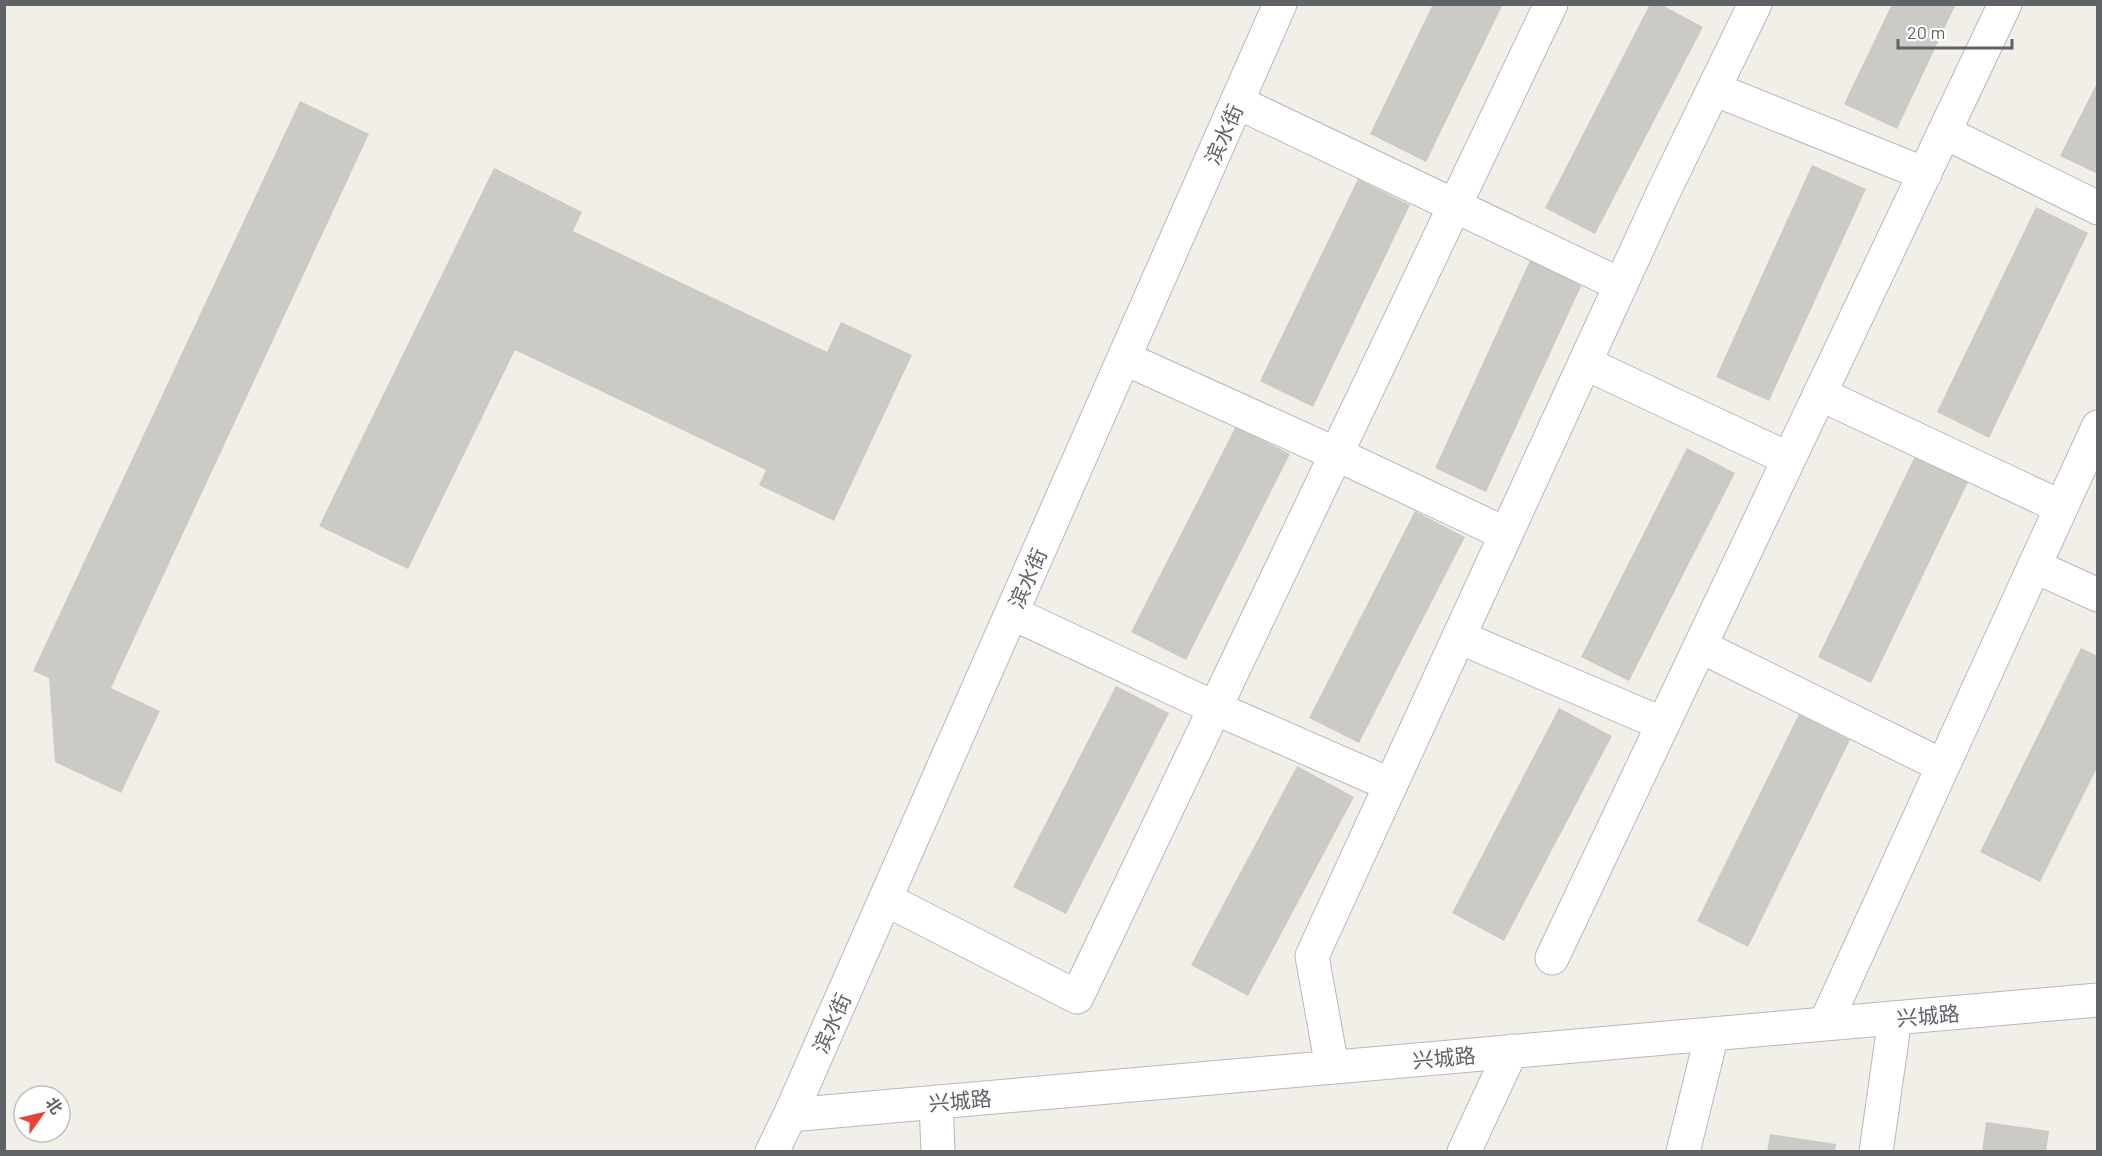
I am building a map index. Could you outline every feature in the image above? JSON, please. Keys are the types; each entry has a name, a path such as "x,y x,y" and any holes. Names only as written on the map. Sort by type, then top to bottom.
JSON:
{"street":[{"name":"滨水街","path":"772,1152 1280,4"},
{"path":"885,899 1077,997 1551,4"},
{"path":"1552,958 2005,4"},
{"path":"1332,1067 1312,956 1621,285 1714,89 1744,8"},
{"path":"1714,89 1925,174"},
{"path":"1238,102 1621,285"},
{"path":"1944,132 2097,208"},
{"path":"1124,358 1506,534"},
{"path":"1585,363 1789,459"},
{"path":"1820,394 2061,507"},
{"path":"1825,1024 2097,427"},
{"path":"2034,566 2097,595"},
{"path":"1012,613 1215,708 1391,785"},
{"path":"1459,637 1663,724"},
{"path":"1700,645 1943,766"},
{"name":"兴城路","path":"790,1115 2097,1000"},
{"path":"1876,1152 1895,1018"},
{"path":"1683,1152 1712,1034"},
{"path":"1464,1152 1511,1051"},
{"path":"936,1102 938,1152"}],"building":[{"path":"1433,4 1503,4 1426,162 1370,134"},
{"path":"1650,4 1660,4 1703,27 1595,234 1545,208"},
{"path":"1892,4 1956,4 1897,129 1844,104"},
{"path":"2098,81 2098,174 2060,156"},
{"path":"300,101 369,134 111,688 160,711 121,793 55,762 49,678 33,671"},
{"path":"1812,165 1866,189 1769,401 1716,377"},
{"path":"494,168 582,212 573,231 827,352 841,322 912,355 834,521 759,485 766,470 515,350 408,569 319,526"},
{"path":"1358,179 1410,205 1313,407 1260,381"},
{"path":"2036,207 2088,233 1989,438 1937,412"},
{"path":"1532,256 1584,280 1486,492 1435,468"},
{"path":"1236,426 1290,454 1186,660 1131,632"},
{"path":"1687,448 1735,473 1629,681 1581,657"},
{"path":"1917,452 1970,478 1871,683 1818,657"},
{"path":"1415,511 1465,537 1359,743 1309,718"},
{"path":"2081,648 2098,656 2098,766 2040,882 1980,852"},
{"path":"1116,686 1169,713 1066,914 1013,887"},
{"path":"1559,708 1612,736 1504,941 1452,913"},
{"path":"1799,714 1850,740 1748,947 1697,921"},
{"path":"1297,766 1354,797 1248,996 1191,965"},
{"path":"1986,1122 2049,1131 2046,1152 1982,1152"},
{"path":"1770,1134 1836,1144 1835,1152 1767,1152"}]}
